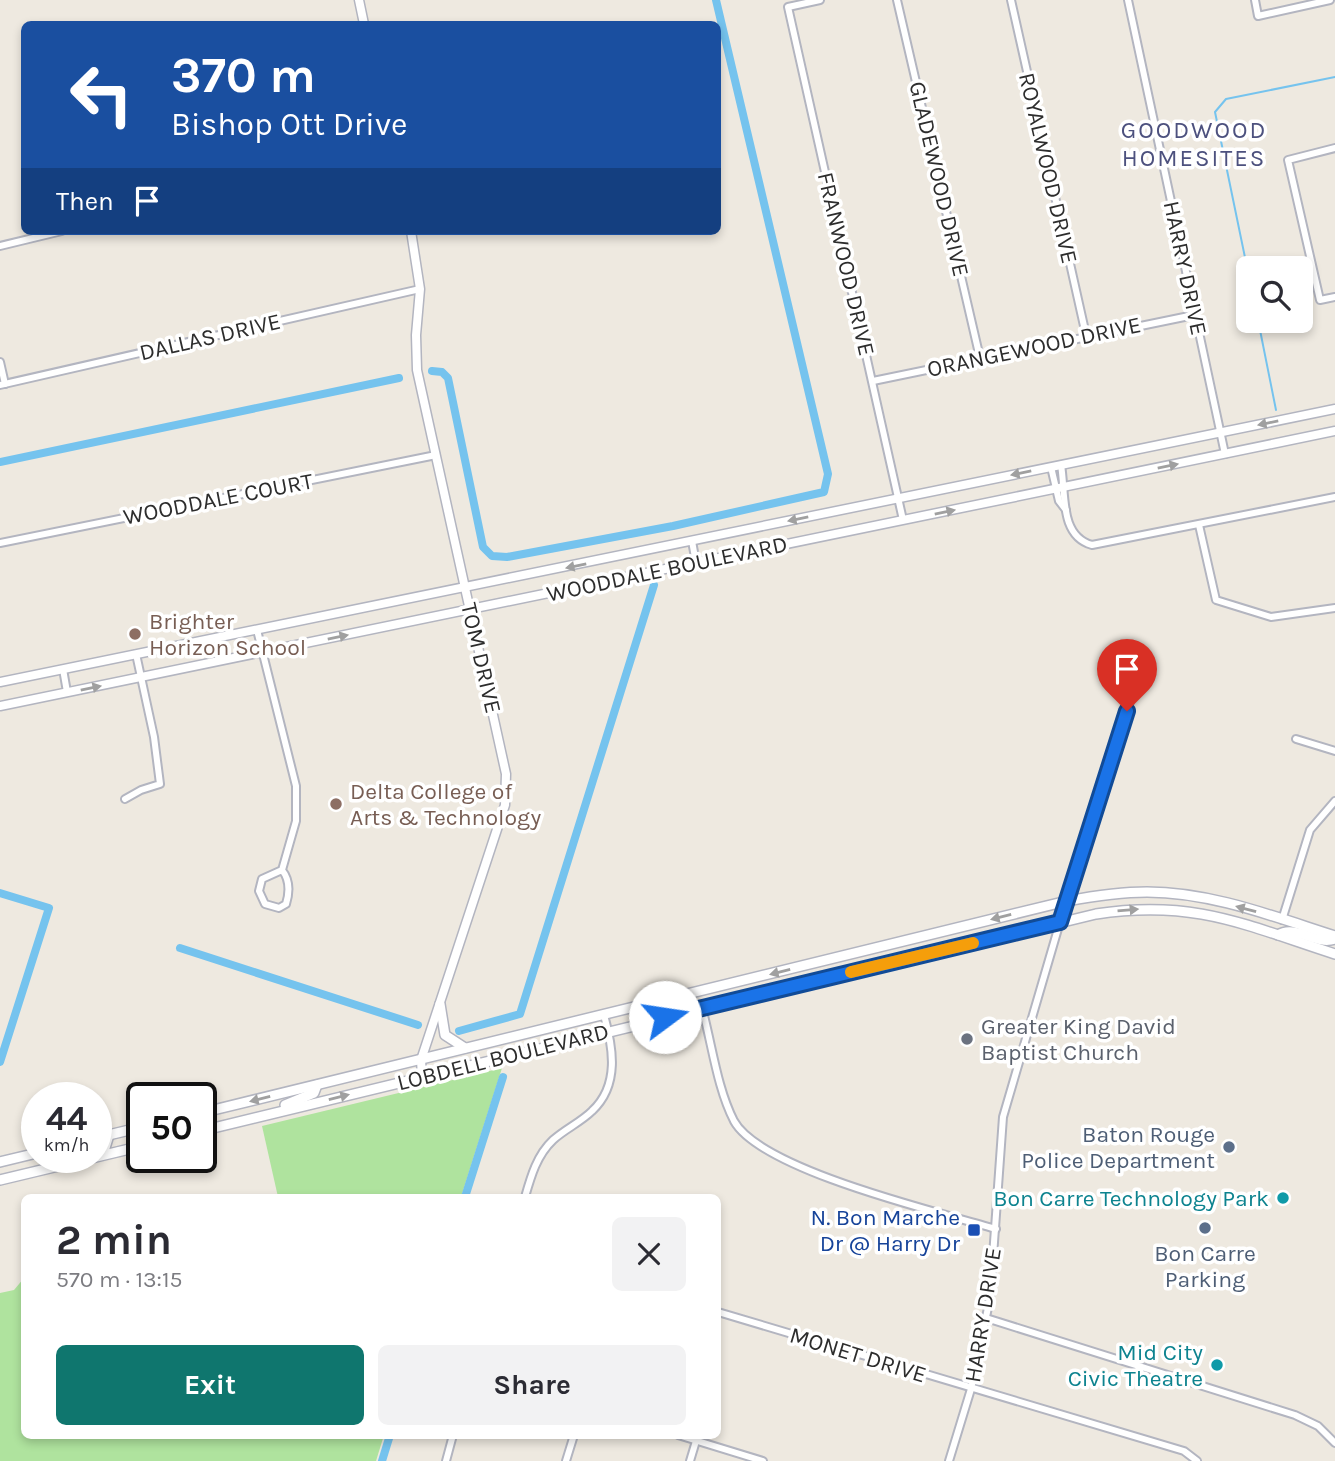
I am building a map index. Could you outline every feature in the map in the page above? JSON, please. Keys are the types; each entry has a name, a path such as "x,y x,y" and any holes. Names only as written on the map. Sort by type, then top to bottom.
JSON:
{"main road":[{"name":"LOBDELL BOULEVARD","path":"217,1109 1067,901 1109,894 1161,893 1195,896 1335,937"},
{"path":"1060,922 1067,901"},
{"name":"LOBDELL BOULEVARD","path":"217,1127 608,1030 1116,911 1176,909 1235,920 1335,954"},
{"path":"1278,935 1282,920"},
{"path":"1278,935 1289,931 1321,940 1335,937"},
{"path":"895,944 899,961"},
{"path":"440,1004 445,1035 465,1048"},
{"path":"276,1113 282,1105 314,1093 317,1085"},
{"path":"235,1105 240,1122"},
{"path":"0,1162 21,1157"},
{"path":"0,1180 26,1173"}],"street":[{"path":"359,0 363,21"},
{"name":"FRANWOOD DRIVE","path":"820,0 788,7 903,520"},
{"name":"GLADEWOOD DRIVE","path":"897,0 980,358"},
{"name":"ROYALWOOD DRIVE","path":"1011,0 1086,335"},
{"name":"HARRY DRIVE","path":"1128,0 1225,454"},
{"path":"1255,0 1258,16 1330,0"},
{"path":"1335,148 1288,160 1320,300 1335,297"},
{"path":"0,246 45,235"},
{"name":"TOM DRIVE","path":"412,235 421,289 416,335 417,370 506,774 505,805 421,1060 422,1077"},
{"name":"DALLAS DRIVE","path":"2,385 421,289"},
{"name":"ORANGEWOOD DRIVE","path":"873,381 1086,335 1194,315"},
{"path":"0,362 2,385"},
{"name":"WOODDALE BOULEVARD","path":"0,682 1335,409"},
{"name":"WOODDALE BOULEVARD","path":"0,706 1335,431"},
{"name":"WOODDALE COURT","path":"0,543 436,455"},
{"path":"1061,465 1059,501 1066,510 1075,536 1093,545 1335,497"},
{"path":"1051,467 1060,488"},
{"path":"1199,525 1216,600 1276,618 1335,608"},
{"path":"692,541 696,563"},
{"path":"257,630 296,786 296,821 282,870 262,879 259,891 265,904 273,907 286,904 289,895 288,877 282,870"},
{"path":"125,799 141,790 160,785 136,654"},
{"path":"63,669 68,692"},
{"path":"1067,901 1134,689"},
{"path":"1296,739 1335,751"},
{"path":"1282,920 1310,830 1335,801"},
{"name":"HARRY DRIVE","path":"949,1461 971,1389 986,1318 996,1230 1003,1117 1060,922"},
{"path":"661,1001 665,1017"},
{"path":"702,1008 734,1121 750,1141 785,1162 996,1230"},
{"path":"526,1194 540,1157 553,1140 593,1110 604,1095 612,1073 613,1047 604,1015"},
{"name":"MONET DRIVE","path":"721,1313 1184,1451 1198,1461"},
{"path":"986,1318 1295,1415 1318,1426 1335,1443"},
{"path":"446,1461 452,1439"},
{"path":"566,1461 573,1439"},
{"path":"690,1439 763,1461"},
{"path":"690,1461 696,1441"}],"green space":[{"path":"502,1068 462,1194 277,1194 262,1126"},
{"path":"21,1282 21,1439 383,1439 376,1461 0,1461 0,1293 14,1290"}],"waterway":[{"path":"716,0 721,21"},
{"path":"432,371 442,372 448,378 483,547 492,556 507,557 673,526 824,492 828,474 721,21"},
{"path":"1245,256 1215,112 1226,99 1335,77"},
{"path":"1261,333 1276,410"},
{"path":"0,462 399,378"},
{"path":"459,1031 520,1014 654,585"},
{"path":"0,893 49,908 0,1062"},
{"path":"180,948 418,1025"},
{"path":"466,1194 503,1077"},
{"path":"382,1461 389,1439"}],"slow traffic":[{"path":"851,972 973,943"}],"place":[{"name":"Brighter Horizon School","path":"135,634"},
{"name":"Delta College of Arts & Technology","path":"336,804"},
{"name":"Greater King David Baptist Church","path":"967,1039"},
{"name":"Baton Rouge Police Department","path":"1229,1147"},
{"name":"Bon Carre Technology Park","path":"1283,1198"},
{"name":"Bon Carre Parking","path":"1205,1228"},
{"name":"N. Bon Marche Dr @ Harry Dr","path":"974,1230"},
{"name":"Mid City Civic Theatre","path":"1217,1365"}],"district":[{"name":"GOODWOOD HOMESITES","path":"1194,144"}],"route":[{"path":"665,1017 1060,922 1127,711"}]}
